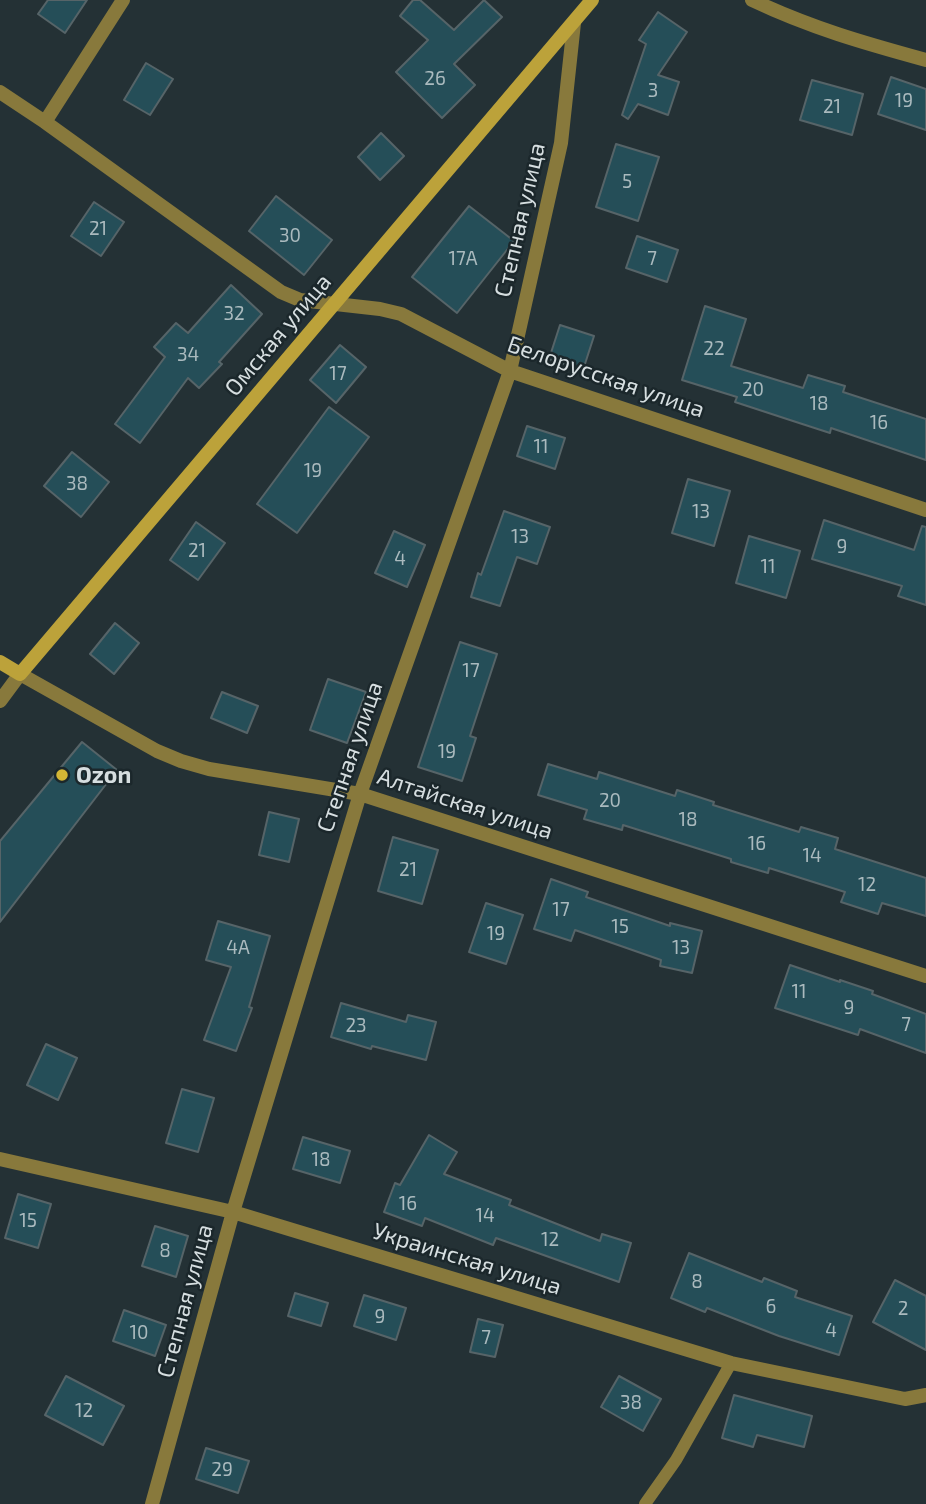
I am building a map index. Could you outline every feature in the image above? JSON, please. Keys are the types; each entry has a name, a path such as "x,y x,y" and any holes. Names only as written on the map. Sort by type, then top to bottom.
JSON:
{"street":[{"path":"45,122 123,0"},
{"name":"Омская улица","path":"0,701 20,674 592,0"},
{"path":"752,0 840,37 926,60"},
{"name":"Степная улица","path":"152,1504 233,1212 360,794 510,370 561,143 574,23"},
{"name":"Белорусская улица","path":"0,92 281,292 300,300 401,314 510,370 926,510"},
{"name":"Алтайская улица","path":"0,662 157,751 181,761 209,769 360,794 926,976"},
{"name":"Украинская улица","path":"0,1159 233,1212 731,1363 905,1399 924,1396"}],"lane":[{"path":"645,1504 676,1460 731,1363"}],"building":[{"path":"48,0 87,0 65,33 38,14"},
{"path":"413,0 420,0 454,30 484,0 502,17 454,64 475,85 442,118 396,72 428,40 400,16"},
{"path":"658,12 687,32 658,75 679,82 668,115 638,104 628,119 622,115 646,44 639,40"},
{"path":"146,63 173,79 150,115 124,100"},
{"path":"891,77 926,89 926,130 878,114"},
{"path":"812,80 863,94 852,135 800,120"},
{"path":"381,133 404,156 380,180 358,157"},
{"path":"616,144 659,157 638,221 596,207"},
{"path":"276,196 332,240 304,275 249,231"},
{"path":"94,202 124,222 101,256 71,236"},
{"path":"469,206 514,241 457,313 412,277"},
{"path":"637,236 678,250 667,282 626,268"},
{"path":"231,285 262,314 199,388 188,378 140,443 115,424 165,357 154,347 176,323 188,333"},
{"path":"705,306 746,319 731,366 803,388 808,375 845,386 843,392 926,419 926,460 831,428 830,433 735,402 737,397 682,380"},
{"path":"560,325 594,336 583,370 549,359"},
{"path":"340,345 366,367 336,403 310,380"},
{"path":"329,407 369,437 297,533 257,504"},
{"path":"527,426 565,438 555,469 517,456"},
{"path":"72,452 109,482 81,517 44,486"},
{"path":"688,479 730,491 714,546 672,533"},
{"path":"504,511 550,527 537,564 517,557 500,606 471,597"},
{"path":"824,520 914,550 922,526 926,527 926,605 898,596 902,586 812,559"},
{"path":"196,522 225,543 198,580 170,560"},
{"path":"394,531 425,545 407,587 375,573"},
{"path":"749,536 800,551 786,598 736,583"},
{"path":"115,623 139,643 114,674 90,654"},
{"path":"460,642 497,654 470,736 476,738 462,781 418,767"},
{"path":"328,679 366,692 347,743 310,730"},
{"path":"222,692 258,706 247,733 211,718"},
{"path":"82,742 117,770 0,922 0,841"},
{"path":"548,764 597,779 599,772 675,796 677,790 714,802 713,805 799,832 801,827 838,838 835,849 926,878 926,916 882,903 878,914 841,902 845,892 769,868 768,873 731,862 731,859 623,825 622,830 584,819 587,810 538,795"},
{"path":"269,812 299,819 289,862 259,855"},
{"path":"393,837 438,850 422,904 378,891"},
{"path":"551,879 588,892 586,897 670,926 670,923 702,931 692,973 660,966 661,960 575,930 571,941 534,929"},
{"path":"486,903 523,915 506,964 469,952"},
{"path":"218,921 270,936 249,1007 252,1008 236,1051 204,1040 231,967 206,960"},
{"path":"790,965 873,991 872,994 926,1014 926,1053 860,1029 858,1035 775,1008"},
{"path":"341,1003 406,1022 408,1015 436,1022 426,1060 372,1046 371,1049 331,1037"},
{"path":"46,1044 77,1058 58,1100 27,1085"},
{"path":"182,1089 214,1098 198,1152 166,1143"},
{"path":"429,1135 457,1152 444,1174 511,1200 509,1205 600,1241 602,1234 631,1243 619,1282 496,1238 493,1245 425,1218 422,1226 384,1212 395,1183 400,1185"},
{"path":"303,1137 350,1151 340,1183 293,1169"},
{"path":"18,1194 51,1204 38,1248 5,1238"},
{"path":"155,1226 188,1236 176,1277 142,1266"},
{"path":"689,1253 762,1282 764,1278 797,1291 795,1297 852,1316 839,1355 779,1336 707,1308 705,1312 671,1298"},
{"path":"895,1280 926,1296 926,1350 873,1322"},
{"path":"295,1293 328,1303 321,1326 288,1316"},
{"path":"364,1295 406,1308 396,1340 354,1326"},
{"path":"124,1310 166,1325 155,1356 113,1341"},
{"path":"478,1319 503,1325 495,1357 470,1352"},
{"path":"66,1376 124,1406 103,1445 45,1415"},
{"path":"619,1376 661,1399 643,1431 601,1407"},
{"path":"734,1395 812,1416 804,1447 757,1435 753,1447 722,1438"},
{"path":"206,1448 249,1461 238,1493 196,1479"}],"place":[{"name":"Ozon","path":"62,775"}]}
